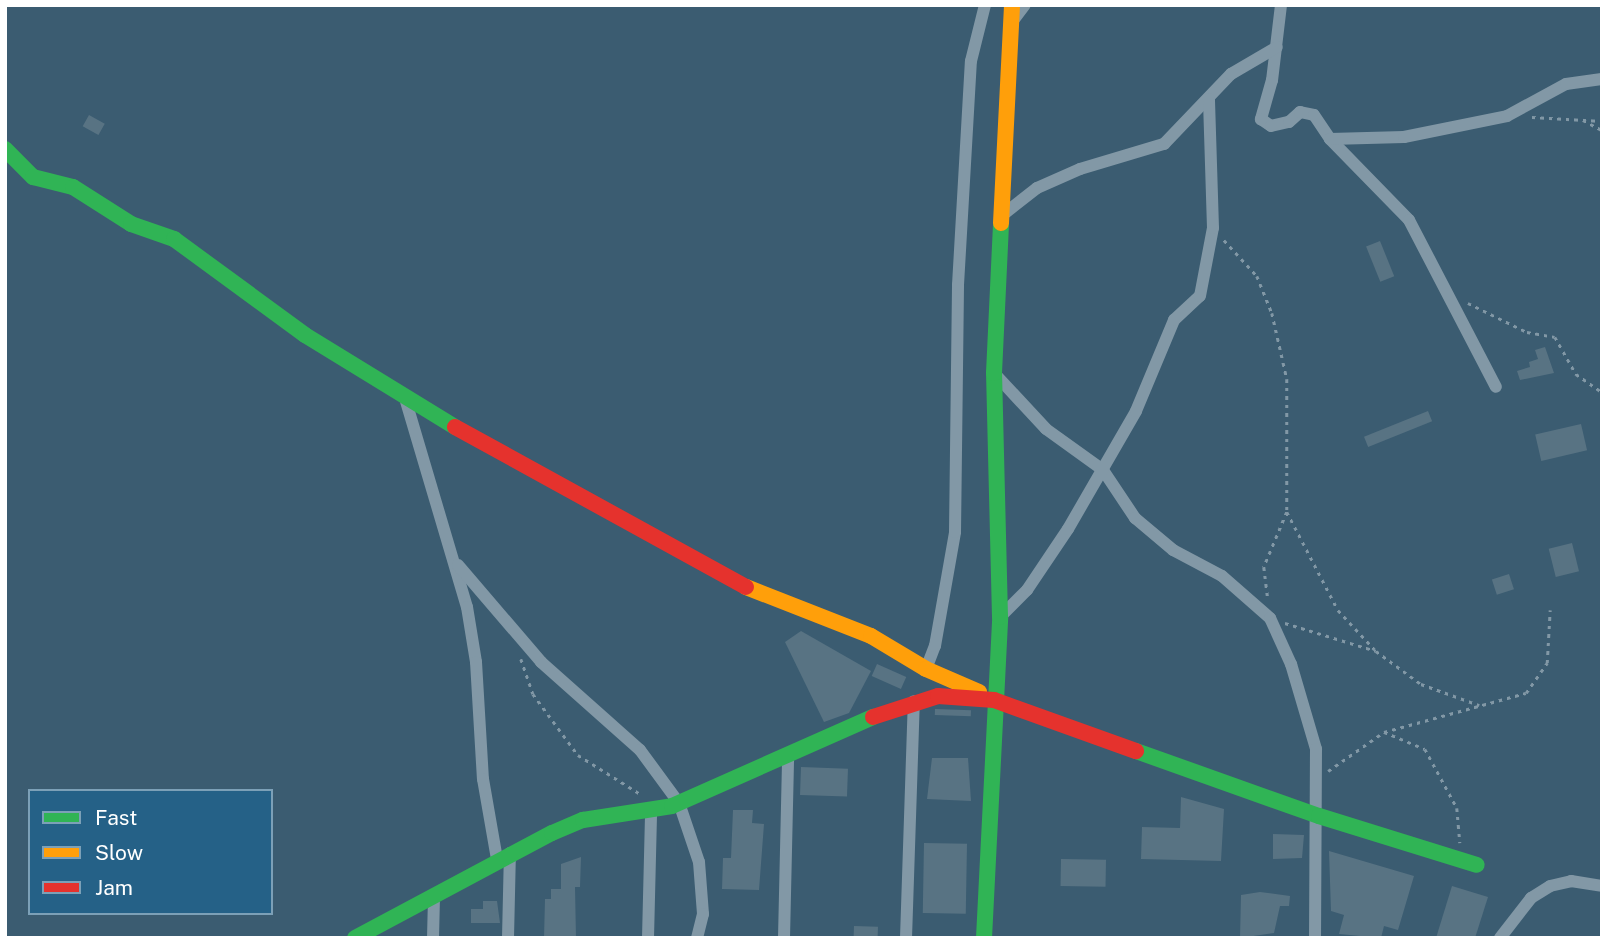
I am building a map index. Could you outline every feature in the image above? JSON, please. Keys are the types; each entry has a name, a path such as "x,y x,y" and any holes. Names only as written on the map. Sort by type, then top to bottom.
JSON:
{"street":[{"path":"926,669 935,646 955,532 958,285 971,61 985,5"},
{"path":"984,938 1000,617 994,373 1012,5"},
{"path":"1012,22 1025,5"},
{"path":"1281,5 1277,47 1261,119 1271,126 1289,122 1300,112 1314,115 1330,139 1409,220 1496,387"},
{"path":"1000,217 1037,188 1080,169 1164,144 1231,74 1277,47"},
{"path":"1330,139 1404,137 1507,116 1566,84 1602,79"},
{"path":"1000,617 1027,590 1103,470 1136,411 1174,320 1200,296 1213,228 1209,99"},
{"path":"5,149 33,177 73,187 131,224 174,239 295,328 405,398 641,533 757,593 871,636 926,669 995,700 1319,816 1470,863"},
{"path":"994,373 1045,429 1103,470 1135,518 1173,551 1222,576 1270,618 1292,664 1316,749 1319,816 1315,938"},
{"path":"405,398 454,560 472,635 483,779 504,856 508,938"},
{"path":"454,560 541,662 640,750 679,803 699,862 703,914 697,938"},
{"path":"355,938 434,897 504,856 583,820 654,811 679,803 914,701 953,695 995,700"},
{"path":"906,938 914,701"},
{"path":"784,938 788,755"},
{"path":"648,938 654,811"},
{"path":"1500,938 1531,898 1550,886 1571,881 1602,886"},
{"path":"433,938 434,897"}],"path":[{"path":"1507,116 1602,121"},
{"path":"1582,119 1602,130"},
{"path":"1213,228 1257,276 1272,313 1287,379 1287,512 1264,568 1270,618 1376,650"},
{"path":"1447,293 1527,332 1555,337 1576,374 1602,392"},
{"path":"1287,512 1338,610 1376,650 1421,684 1479,705"},
{"path":"1318,778 1384,732 1526,693 1547,663 1550,610"},
{"path":"517,648 533,694 578,755 632,785 654,811"},
{"path":"1384,732 1425,749 1457,808 1470,863"}],"building":[{"path":"89,115 105,124 98,135 83,126"},
{"path":"1380,241 1394,276 1380,282 1366,247"},
{"path":"1545,347 1554,373 1520,380 1517,371 1530,367 1529,362 1538,359 1535,350"},
{"path":"1428,411 1432,421 1368,447 1364,437"},
{"path":"1581,424 1587,450 1541,461 1535,435"},
{"path":"1572,543 1579,571 1556,577 1549,549"},
{"path":"1509,574 1514,589 1497,595 1492,580"},
{"path":"801,631 871,671 849,713 824,722 785,642"},
{"path":"877,664 906,677 901,689 872,676"},
{"path":"935,709 971,710 971,716 935,715"},
{"path":"932,758 968,758 971,801 927,799"},
{"path":"801,767 848,769 847,797 800,795"},
{"path":"1181,797 1224,809 1221,861 1141,859 1142,827 1180,828"},
{"path":"733,810 753,810 752,823 764,824 759,890 722,889 723,858 731,858"},
{"path":"1273,834 1304,835 1302,858 1273,859"},
{"path":"924,843 967,844 966,914 923,913"},
{"path":"1329,851 1414,876 1398,930 1384,926 1381,938 1339,934 1344,915 1331,911"},
{"path":"581,857 580,887 575,887 576,938 544,938 545,899 551,899 551,889 561,889 561,864"},
{"path":"1061,859 1106,860 1106,887 1061,886"},
{"path":"1452,886 1488,897 1475,938 1436,938"},
{"path":"1260,892 1290,896 1289,906 1280,906 1274,933 1240,938 1241,895"},
{"path":"483,901 497,901 500,923 471,923 471,909 483,909"},
{"path":"854,926 878,927 878,938 854,938"}],"traffic: fast":[{"path":"5,149 33,177 73,187 131,224 174,239 305,335 455,427"},
{"path":"984,938 1000,617 994,373 1001,223"},
{"path":"355,938 552,833 583,820 672,806 873,717"},
{"path":"1136,751 1319,816 1477,865"}],"traffic: slow":[{"path":"1001,223 1012,5"},
{"path":"746,587 871,636 926,669 979,692"}],"traffic: jam":[{"path":"455,427 746,587"},
{"path":"873,717 938,696 994,700 1136,751"}]}
